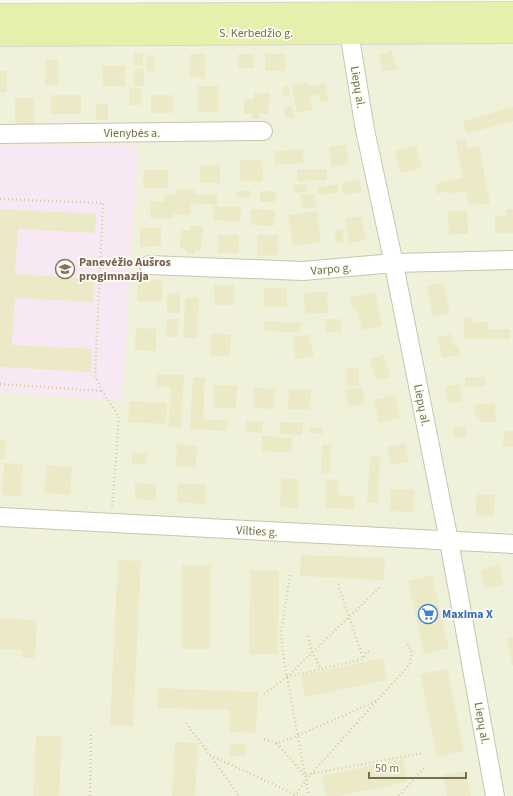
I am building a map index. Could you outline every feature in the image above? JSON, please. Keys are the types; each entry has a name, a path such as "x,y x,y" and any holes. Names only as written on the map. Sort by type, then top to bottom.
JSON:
{"main road":[{"name":"S. Kerbedžio g.","path":"0,34 350,23 513,13"},
{"name":"S. Kerbedžio g.","path":"0,15 350,23 513,32"}],"street":[{"name":"Liepų al.","path":"350,23 365,130 394,263 449,541 495,796"},
{"name":"Vienybės a.","path":"0,134 263,131"},
{"name":"Varpo g.","path":"149,265 303,271 394,263 513,260"},
{"name":"Vilties g.","path":"0,517 513,544"}],"path":[{"path":"0,199 103,203 94,375 102,391 119,417 111,523"},
{"path":"0,384 102,391"},
{"path":"290,574 281,633 286,677 309,796"},
{"path":"338,584 350,616 363,659"},
{"path":"264,694 286,677 381,586"},
{"path":"308,636 312,652 321,669"},
{"path":"210,755 296,796 312,773 410,664 412,653 406,641"},
{"path":"363,659 366,652 370,651"},
{"path":"286,677 363,659"},
{"path":"277,743 297,736 377,701"},
{"path":"186,723 239,796"},
{"path":"90,796 91,733"},
{"path":"264,739 277,743 304,775"},
{"path":"304,775 423,753"},
{"path":"399,796 425,767"}],"shaded area":[{"path":"513,39 513,796 0,796 0,42"},
{"name":"Panevėžio Aušros progimnazija","path":"0,145 138,145 122,401 0,393"}],"building":[{"path":"392,51 397,69 383,72 379,55"},
{"path":"134,53 143,53 143,65 134,65"},
{"path":"190,54 205,54 205,77 190,77"},
{"path":"238,54 254,54 254,68 238,68"},
{"path":"265,54 285,54 285,71 265,71"},
{"path":"147,55 154,55 154,71 147,71"},
{"path":"45,60 58,60 58,85 45,85"},
{"path":"102,66 125,66 125,86 103,86"},
{"path":"134,69 144,69 144,86 134,86"},
{"path":"0,71 7,71 7,92 0,92"},
{"path":"308,83 309,87 325,83 329,101 321,103 318,94 311,96 309,91 313,110 297,113 292,86"},
{"path":"197,86 219,86 219,112 197,112"},
{"path":"288,86 290,95 284,96 283,87"},
{"path":"129,88 141,88 141,105 129,105"},
{"path":"254,93 270,93 268,114 259,114 259,119 252,119 252,114 244,114 244,99 254,99"},
{"path":"51,95 81,95 81,114 51,114"},
{"path":"151,95 173,95 173,113 151,113"},
{"path":"15,98 34,98 34,124 15,124"},
{"path":"96,104 108,104 108,120 96,120"},
{"path":"292,106 294,117 286,118 284,107"},
{"path":"513,107 513,121 466,134 463,121"},
{"path":"466,140 467,148 479,145 490,204 469,205 466,191 451,194 450,191 437,194 435,184 463,178 456,141"},
{"path":"346,144 349,164 332,167 329,148"},
{"path":"416,146 422,168 400,173 395,151"},
{"path":"303,149 304,163 275,165 275,151"},
{"path":"240,160 262,160 263,181 240,181"},
{"path":"200,165 220,165 220,183 200,183"},
{"path":"297,169 327,169 327,180 297,181"},
{"path":"144,170 168,170 168,188 143,188"},
{"path":"360,180 362,192 343,195 341,183"},
{"path":"307,184 308,192 294,193 294,185"},
{"path":"338,184 339,192 319,195 318,187"},
{"path":"175,189 195,190 194,194 217,195 217,205 191,203 190,215 173,214 173,219 150,218 151,201 164,202 164,194 175,195"},
{"path":"250,190 251,197 237,199 236,192"},
{"path":"260,191 276,191 275,202 260,202"},
{"path":"315,194 316,207 302,208 300,195"},
{"path":"213,206 241,207 240,222 213,220"},
{"path":"0,209 96,214 95,233 18,229 15,274 94,279 93,302 15,298 12,345 92,349 91,372 0,367"},
{"path":"251,209 275,210 274,226 251,225"},
{"path":"506,209 513,209 513,233 495,233 495,216 506,216"},
{"path":"317,211 321,242 293,246 288,215"},
{"path":"448,211 467,211 468,234 449,234"},
{"path":"361,216 366,240 349,243 345,219"},
{"path":"190,226 203,226 201,250 195,250 194,254 186,253 186,249 180,249 181,230 190,230"},
{"path":"140,228 161,228 161,246 140,247"},
{"path":"343,229 344,243 336,243 335,230"},
{"path":"218,235 239,235 239,253 218,253"},
{"path":"257,235 278,235 278,255 257,256"},
{"path":"138,279 163,280 162,302 137,301"},
{"path":"444,283 450,313 433,316 427,286"},
{"path":"214,285 234,285 234,305 215,305"},
{"path":"264,288 287,288 287,307 264,307"},
{"path":"327,292 328,313 305,314 304,293"},
{"path":"375,292 382,326 362,330 357,309 353,309 350,297"},
{"path":"167,293 180,293 180,313 167,313"},
{"path":"185,298 199,298 197,338 183,338"},
{"path":"464,317 473,317 473,322 488,322 488,329 510,329 510,339 464,339"},
{"path":"167,319 179,319 178,337 166,337"},
{"path":"325,319 341,319 341,333 325,332"},
{"path":"264,321 301,323 300,333 263,330"},
{"path":"136,328 156,329 156,351 135,350"},
{"path":"211,333 231,335 230,356 210,355"},
{"path":"309,334 314,356 296,359 292,338"},
{"path":"451,334 454,346 458,345 460,354 442,358 437,337"},
{"path":"384,355 390,377 376,380 370,359"},
{"path":"346,368 359,368 359,386 346,385"},
{"path":"157,374 184,375 181,428 168,427 171,387 156,387"},
{"path":"193,377 205,378 203,419 228,421 227,431 190,429"},
{"path":"465,377 485,377 485,387 465,386"},
{"path":"459,384 462,401 448,403 445,387"},
{"path":"214,385 237,386 236,409 213,407"},
{"path":"362,387 365,404 349,407 345,390"},
{"path":"254,388 275,389 274,409 253,408"},
{"path":"289,389 311,390 310,410 288,409"},
{"path":"395,395 400,418 379,423 374,400"},
{"path":"130,401 167,403 166,424 128,422"},
{"path":"495,403 496,422 480,422 479,417 475,417 475,404"},
{"path":"246,421 263,421 262,433 246,432"},
{"path":"280,422 303,423 302,435 280,434"},
{"path":"465,426 467,436 455,438 453,429"},
{"path":"310,427 323,428 323,434 310,433"},
{"path":"504,431 513,431 513,447 503,447"},
{"path":"262,436 292,438 291,452 262,451"},
{"path":"0,439 6,440 4,460 0,459"},
{"path":"405,443 409,462 391,465 387,447"},
{"path":"177,444 197,446 196,467 176,466"},
{"path":"322,445 331,445 330,473 321,473"},
{"path":"132,453 147,453 146,464 132,463"},
{"path":"370,456 380,457 378,503 367,503"},
{"path":"4,463 23,464 21,496 2,495"},
{"path":"47,465 72,467 70,495 44,493"},
{"path":"281,478 299,479 298,508 280,507"},
{"path":"326,479 338,480 338,495 355,496 354,509 325,508"},
{"path":"135,483 156,484 156,500 135,499"},
{"path":"178,483 206,485 205,504 177,502"},
{"path":"391,489 415,490 413,512 390,511"},
{"path":"477,494 495,495 494,516 475,515"},
{"path":"301,555 385,558 384,580 300,576"},
{"path":"118,560 141,561 133,726 110,725"},
{"path":"182,565 211,565 210,649 181,649"},
{"path":"499,565 504,584 485,589 480,570"},
{"path":"250,570 279,571 278,654 249,654"},
{"name":"Maxima X","path":"432,575 449,648 424,654 408,581"},
{"path":"0,618 37,620 35,658 22,658 22,650 0,649"},
{"path":"513,637 513,665 512,665 507,638"},
{"path":"383,658 387,680 305,697 301,675"},
{"path":"447,669 464,751 437,757 420,674"},
{"path":"158,688 258,692 256,733 229,732 230,710 157,708"},
{"path":"36,735 62,737 59,796 33,796"},
{"path":"175,742 198,743 195,796 172,796"},
{"path":"229,744 246,744 246,755 230,756"},
{"path":"403,759 407,782 338,796 326,796 322,776"},
{"path":"465,771 471,796 447,796 443,775"}],"place":[{"name":"Panevėžio Aušros progimnazija","path":"65,269"},
{"name":"Maxima X","path":"428,614"}]}
